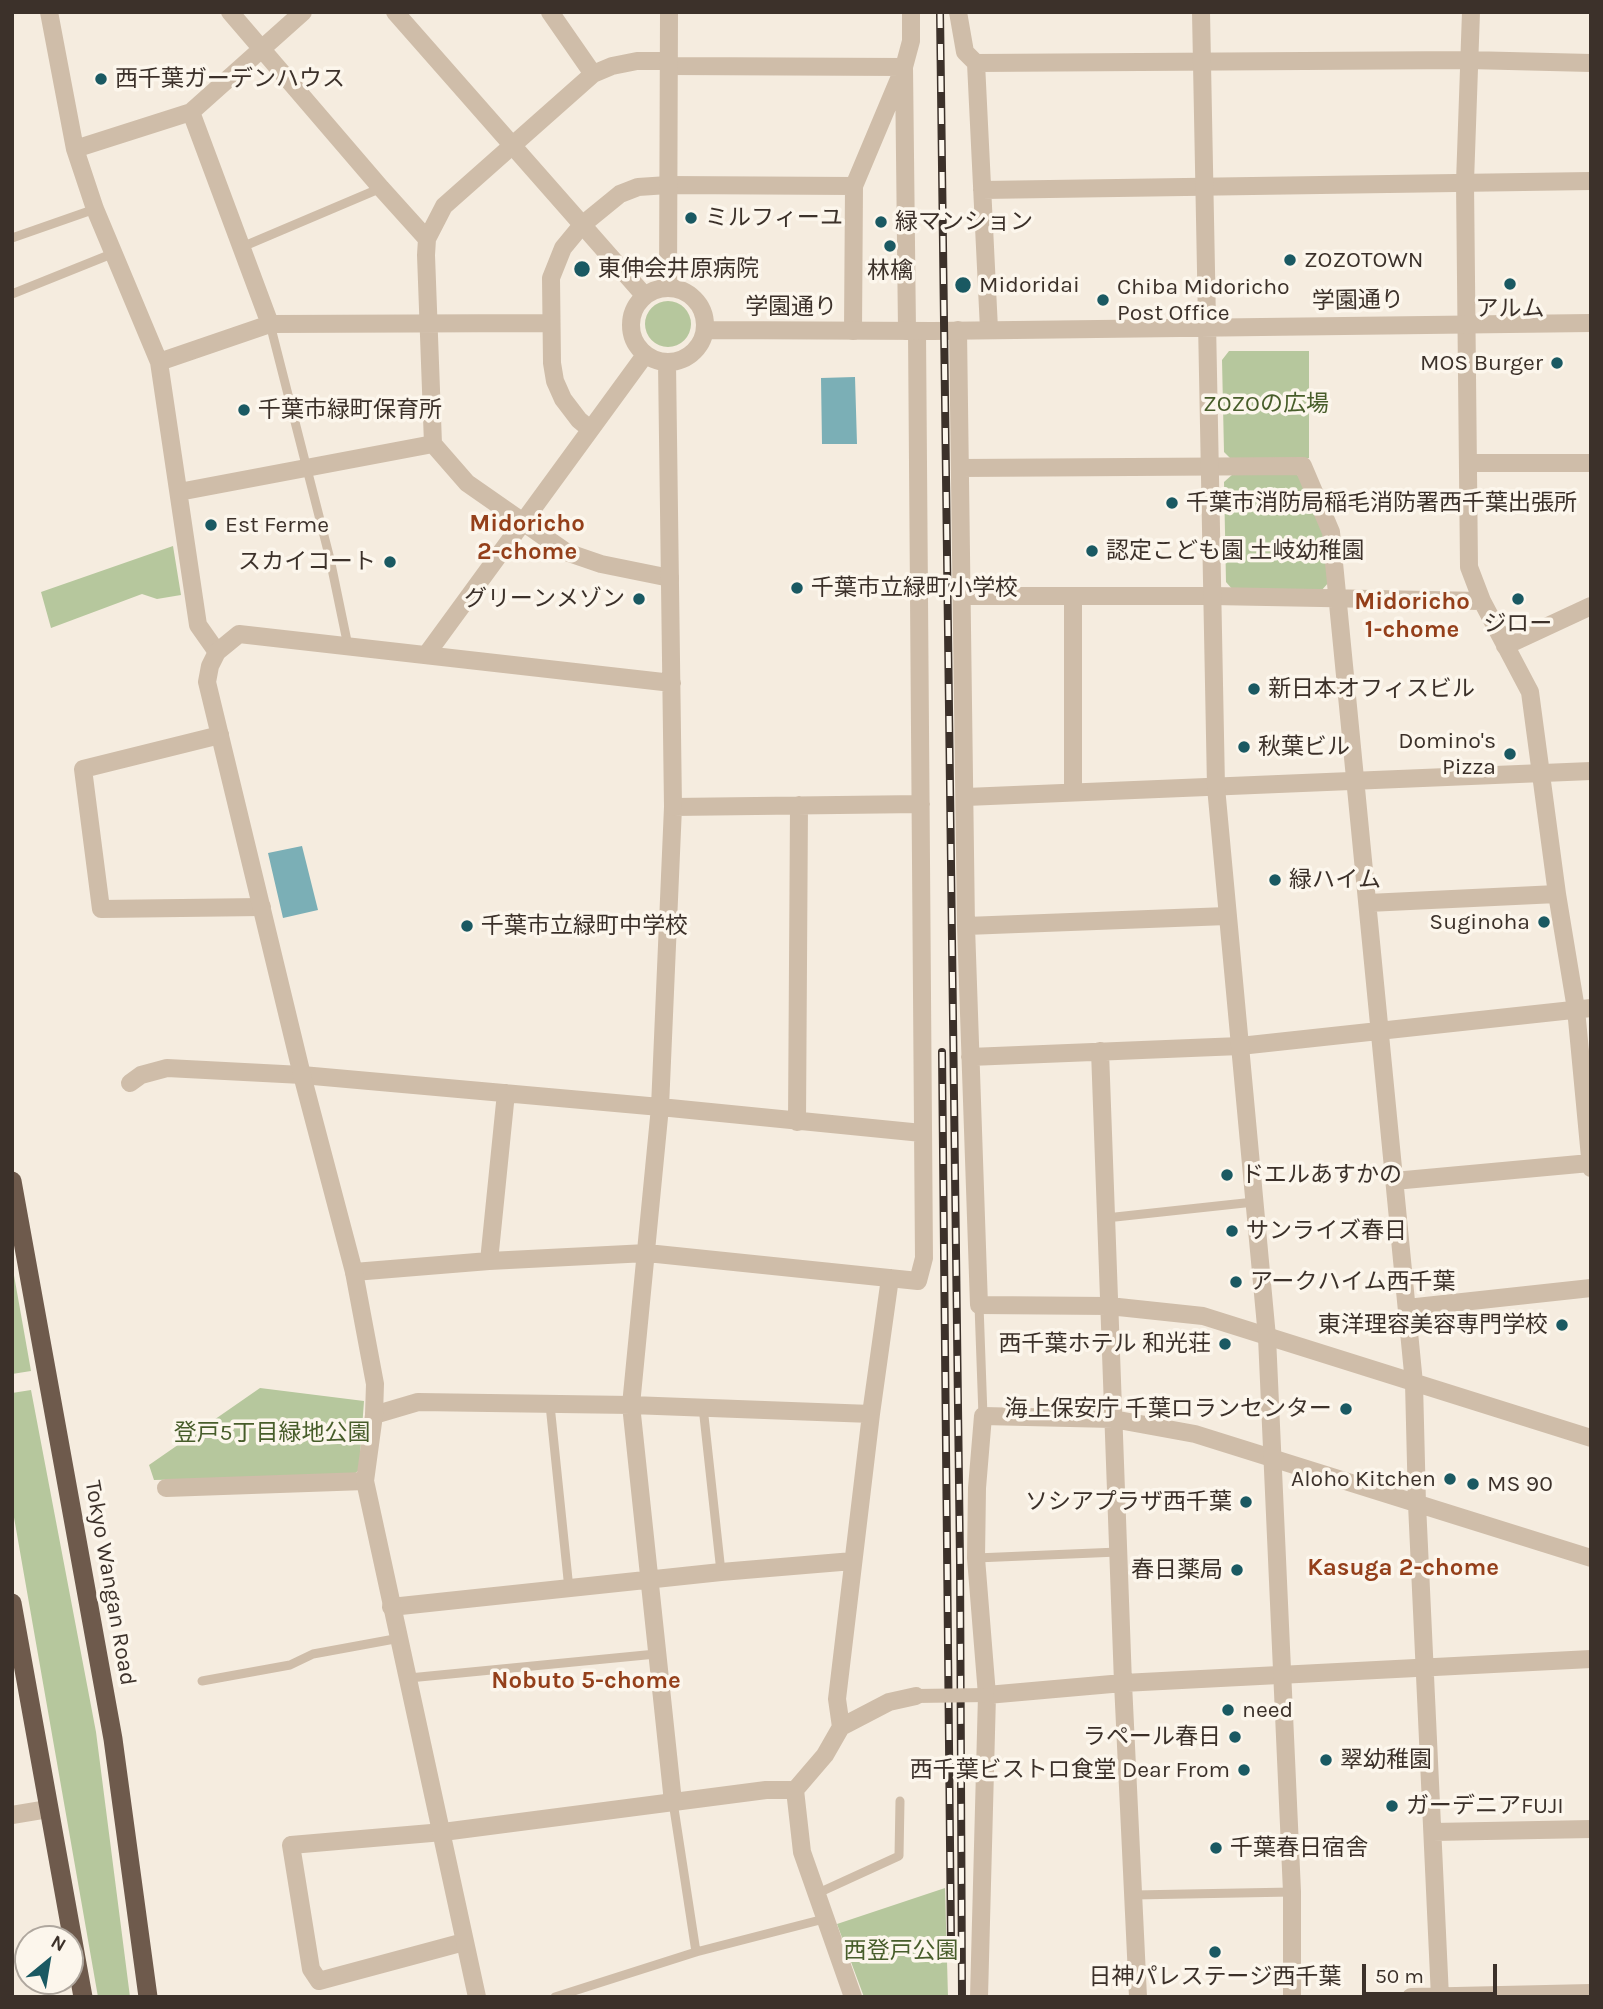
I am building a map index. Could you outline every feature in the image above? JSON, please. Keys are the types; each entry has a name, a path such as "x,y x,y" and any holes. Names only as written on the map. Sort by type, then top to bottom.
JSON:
{"highway":[{"name":"Tokyo Wangan Road","path":"12,1181 113,1739 148,1997"},
{"path":"12,1603 20,1688 48,1809 83,1997"}],"street":[{"path":"49,12 75,149 95,209 159,362 198,625 217,652"},
{"path":"230,12 427,239"},
{"path":"75,149 191,112 303,12"},
{"path":"395,12 645,295"},
{"path":"550,12 593,74"},
{"path":"668,288 669,12"},
{"path":"853,331 854,186 904,67 911,41 911,12"},
{"path":"958,12 965,52 976,63 989,330"},
{"path":"1201,12 1216,787 1267,1337 1292,1892 1292,1997"},
{"path":"1394,1181 1590,1165 1583,1009 1557,894 1530,692 1482,601 1469,567 1465,182 1471,12"},
{"path":"976,63 1203,60 1591,63"},
{"path":"670,578 601,564 566,552 467,483 433,444 427,239 444,206 593,74 612,66 637,61 904,67"},
{"path":"354,1272 647,1252 918,1280 924,1258 920,804 912,331 904,67"},
{"path":"191,112 270,324"},
{"path":"982,190 1591,181"},
{"path":"590,429 563,399 555,381 552,363 551,278 564,248 582,225 620,194 638,187 854,186"},
{"path":"656,289 681,290 700,306 705,317 705,330 696,350 687,358 667,363 645,355 632,337 632,314 645,295 656,289"},
{"path":"159,362 270,324 551,323"},
{"name":"学園通り","path":"705,330 912,331 1591,323"},
{"path":"958,330 966,926 979,1305 1109,1306 1203,1317 1591,1438"},
{"path":"426,655 645,355"},
{"path":"667,363 673,807 660,1107 631,1405 673,1802"},
{"path":"178,492 433,444"},
{"path":"1468,463 1591,463"},
{"path":"960,468 1303,466 1331,532 1414,1382 1417,1504 1440,1996"},
{"path":"961,596 1213,596 1482,601"},
{"path":"1073,596 1073,792"},
{"path":"1505,646 1591,606"},
{"path":"477,1997 365,1481 374,1415 374,1384 354,1272 302,1075 207,682 210,666 217,652 239,634 672,683"},
{"path":"220,735 83,769 101,909 262,907"},
{"path":"966,797 1591,771"},
{"path":"673,807 920,804"},
{"path":"797,1122 799,805"},
{"path":"1368,903 1557,894"},
{"path":"966,926 1227,916"},
{"path":"970,1056 1240,1046 1583,1009"},
{"path":"1100,1051 1123,1684 1138,1997"},
{"path":"130,1083 142,1075 167,1068 302,1075 922,1133"},
{"path":"489,1261 506,1093"},
{"path":"841,1727 837,1699 890,1278"},
{"path":"1407,1308 1591,1288"},
{"path":"374,1415 418,1402 631,1405 871,1414"},
{"path":"979,1997 987,1695 976,1558 977,1488 983,1416 1113,1419 1195,1434 1591,1558"},
{"path":"166,1488 365,1481"},
{"path":"391,1607 721,1572 853,1561"},
{"path":"853,1997 802,1852 795,1790 825,1755 841,1727 889,1702 916,1696 987,1695 1282,1674 1591,1659"},
{"path":"464,1942 321,1989 311,1969 291,1845 443,1832 766,1790 795,1790"},
{"path":"12,1815 48,1809"},
{"path":"1433,1832 1591,1829"},
{"path":"1411,1997 1591,1993"}],"lane":[{"path":"242,247 381,188"},
{"path":"12,238 95,209"},
{"path":"12,293 114,253"},
{"path":"270,324 348,646"},
{"path":"1106,1218 1254,1202"},
{"path":"979,1305 983,1416"},
{"path":"550,1405 569,1589"},
{"path":"703,1407 721,1572"},
{"path":"976,1558 1118,1552"},
{"path":"202,1681 290,1665 313,1654 400,1638"},
{"path":"409,1678 656,1654"},
{"path":"816,1894 899,1856 900,1801"},
{"path":"673,1802 696,1952"},
{"path":"1134,1895 1292,1892"},
{"path":"555,1997 696,1952 824,1919"}],"green space":[{"path":"668,301 685,307 691,324 685,341 668,347 651,341 645,324 651,307"},
{"name":"ZOZOの広場","path":"1229,351 1309,351 1309,458 1232,460 1224,452 1222,360"},
{"path":"1233,474 1295,474 1301,477 1325,534 1329,582 1321,591 1233,590 1226,582 1224,482"},
{"path":"173,546 181,595 157,599 142,594 51,628 41,592"},
{"path":"12,1264 31,1371 12,1374"},
{"name":"登戸5丁目緑地公園","path":"260,1388 364,1401 359,1470 353,1475 154,1480 149,1465"},
{"path":"31,1390 96,1732 130,1997 98,1997 12,1506 12,1393"},
{"name":"西登戸公園","path":"945,1888 948,1997 864,1997 837,1924"}],"water":[{"path":"855,377 857,444 822,444 821,378"},
{"path":"302,846 318,910 283,918 268,853"}],"railway":[{"path":"940,12 960,1561 962,1997"},
{"path":"942,1052 951,1941"}],"place":[{"name":"西千葉ガーデンハウス","path":"101,79"},
{"name":"ミルフィーユ","path":"691,218"},
{"name":"緑マンション","path":"881,222"},
{"name":"林檎","path":"890,246"},
{"name":"ZOZOTOWN","path":"1290,260"},
{"name":"東伸会井原病院","path":"582,269"},
{"name":"アルム","path":"1510,284"},
{"name":"Midoridai","path":"963,285"},
{"name":"Chiba Midoricho Post Office","path":"1103,300"},
{"name":"MOS Burger","path":"1557,363"},
{"name":"千葉市緑町保育所","path":"244,410"},
{"name":"千葉市消防局稲毛消防署西千葉出張所","path":"1172,503"},
{"name":"Est Ferme","path":"211,525"},
{"name":"認定こども園 土岐幼稚園","path":"1092,551"},
{"name":"スカイコート","path":"390,562"},
{"name":"千葉市立緑町小学校","path":"797,588"},
{"name":"グリーンメゾン","path":"639,599"},
{"name":"ジロー","path":"1518,599"},
{"name":"新日本オフィスビル","path":"1254,689"},
{"name":"秋葉ビル","path":"1244,747"},
{"name":"Domino's Pizza","path":"1510,754"},
{"name":"緑ハイム","path":"1275,880"},
{"name":"Suginoha","path":"1544,922"},
{"name":"千葉市立緑町中学校","path":"467,926"},
{"name":"ドエルあすかの","path":"1227,1175"},
{"name":"サンライズ春日","path":"1232,1231"},
{"name":"アークハイム西千葉","path":"1236,1282"},
{"name":"東洋理容美容専門学校","path":"1562,1325"},
{"name":"西千葉ホテル 和光荘","path":"1225,1344"},
{"name":"海上保安庁 千葉ロランセンター","path":"1346,1409"},
{"name":"Aloho Kitchen","path":"1450,1479"},
{"name":"MS 90","path":"1473,1484"},
{"name":"ソシアプラザ西千葉","path":"1246,1502"},
{"name":"春日薬局","path":"1237,1570"},
{"name":"need","path":"1228,1710"},
{"name":"ラペール春日","path":"1235,1737"},
{"name":"翠幼稚園","path":"1326,1760"},
{"name":"西千葉ビストロ食堂 Dear From","path":"1244,1770"},
{"name":"ガーデニアFUJI","path":"1392,1806"},
{"name":"千葉春日宿舎","path":"1216,1848"},
{"name":"日神パレステージ西千葉","path":"1215,1952"}],"district":[{"name":"Midoricho 2-chome","path":"527,538"},
{"name":"Midoricho 1-chome","path":"1412,616"},
{"name":"Kasuga 2-chome","path":"1403,1568"},
{"name":"Nobuto 5-chome","path":"586,1681"}]}
